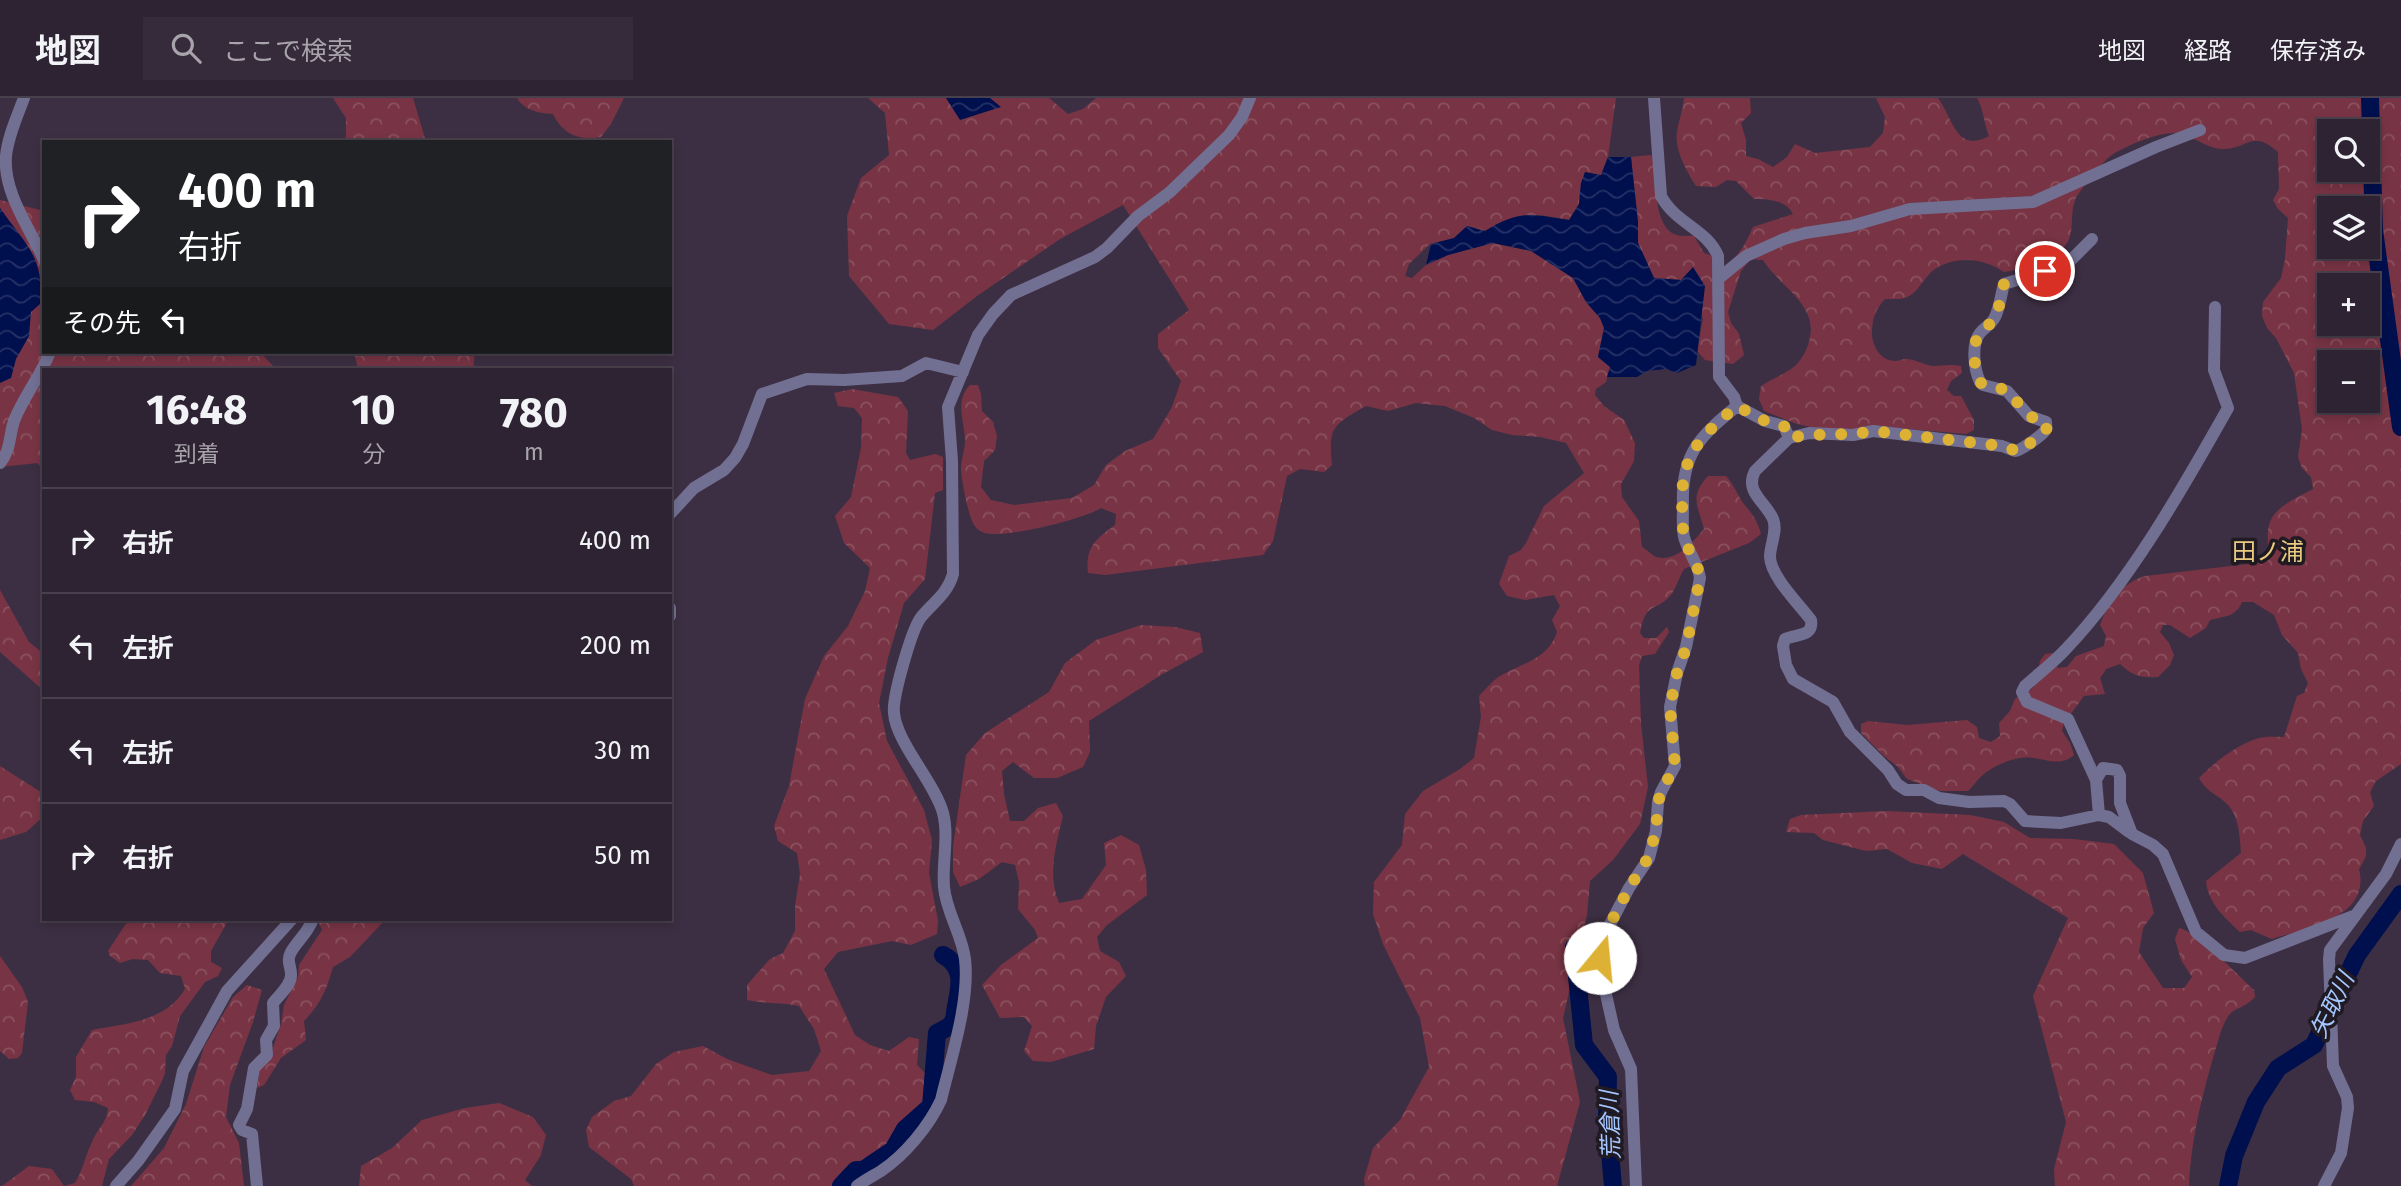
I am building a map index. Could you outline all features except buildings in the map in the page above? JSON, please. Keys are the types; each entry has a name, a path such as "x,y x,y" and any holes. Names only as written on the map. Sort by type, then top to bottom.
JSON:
{"street":[{"path":"24,98 11,131 6,158 9,182 28,230 42,256"},
{"path":"858,1186 900,1156 934,1115 941,1100 966,989 964,955 944,891 943,810 901,733 893,712 913,631 920,617 934,606 950,584 953,574 952,461 948,407 978,335 1011,295 1095,257 1107,248 1138,216 1170,192 1229,135 1251,98"},
{"path":"1654,98 1661,196 1668,209 1713,244 1718,256 1719,377 1734,397 1737,406 1765,421 1784,426 1789,438"},
{"path":"1718,279 1746,256 1805,233 1851,226 1910,209 2033,202 2200,130"},
{"path":"2092,239 2066,265 2004,284 1997,313 1975,341 1974,352 1980,382 2007,390 2029,416 2046,422 2047,428 2043,433 2023,449 2015,452 2003,446 1873,431 1853,435 1810,433 1789,438 1755,471 1751,484 1773,519 1774,534 1770,559 1772,566 1778,578 1811,620 1810,631 1785,639 1783,646 1786,665 1793,679 1833,702 1856,739 1888,770 1897,785 1906,790 1924,790 1939,798 1969,802 2004,801 2025,821 2061,823 2099,815 2119,823 2132,834 2153,845 2163,854 2196,932 2224,954 2245,958 2353,916"},
{"path":"2099,815 2096,780 2068,719 2026,702 2022,692 2025,686 2065,650 2140,554 2228,408 2214,370 2215,307"},
{"path":"672,512 694,488 724,470 735,458 762,394 807,379 844,380 902,376 926,363 963,372"},
{"path":"0,463 8,453 14,422 42,372"},
{"path":"1636,1186 1631,1069 1615,1030 1602,981 1600,958 1602,944 1629,888 1648,858 1656,831 1658,802 1675,766 1670,707 1677,673 1686,648 1700,578 1699,568 1688,551 1683,530 1682,484 1685,465 1702,438 1737,406"},
{"path":"2096,780 2103,768 2117,770 2120,776 2120,803 2132,834"},
{"path":"2324,1186 2341,1153 2348,1108 2347,1097 2333,1066 2330,950 2386,874 2401,844"},
{"path":"116,1186 138,1161 175,1109 183,1070 227,991 290,921"},
{"path":"257,1186 253,1134 242,1130 239,1125 247,1109 254,1068 267,1055 266,1040 274,1026 273,1003 289,984 292,975 288,964 290,954 312,921"}],"green space":[{"path":"333,98 413,98 425,140 344,140 346,118"},
{"path":"517,98 624,98 601,137 586,138 567,132 553,114 528,109"},
{"path":"868,98 1049,98 1068,114 1083,109 1096,98 1616,98 1608,157 1601,175 1581,183 1579,204 1569,220 1526,215 1507,220 1485,231 1467,226 1454,238 1430,244 1409,264 1405,276 1412,278 1426,265 1448,255 1493,243 1531,251 1573,278 1604,328 1598,357 1610,367 1606,382 1596,389 1595,395 1604,406 1624,420 1635,443 1634,461 1621,484 1622,497 1639,521 1642,547 1656,557 1663,558 1677,554 1695,540 1704,529 1697,496 1708,476 1726,476 1755,519 1761,534 1749,543 1684,569 1671,595 1648,611 1642,623 1640,633 1644,638 1656,638 1667,627 1669,632 1655,654 1642,656 1639,665 1641,724 1648,787 1640,824 1613,860 1590,881 1587,915 1563,1018 1580,1102 1557,1186 1365,1186 1364,1179 1373,1148 1400,1120 1429,1067 1420,1018 1383,944 1373,914 1374,882 1402,845 1405,814 1423,791 1474,758 1481,717 1479,696 1500,676 1541,654 1548,648 1557,632 1552,620 1560,606 1554,595 1525,600 1507,596 1499,584 1509,556 1521,550 1526,543 1544,506 1584,473 1566,443 1492,430 1474,418 1445,406 1416,403 1388,411 1366,406 1335,428 1331,442 1332,465 1324,472 1300,469 1287,476 1273,541 1263,555 1105,575 1088,573 1088,556 1093,544 1115,525 1116,514 1101,508 1064,522 1031,529 1003,534 982,532 972,520 961,473 965,441 961,405 970,385 978,385 982,411 993,422 997,436 995,450 984,461 981,487 991,500 1014,505 1072,498 1094,485 1106,465 1125,451 1153,439 1172,407 1181,381 1158,348 1158,334 1189,310 1123,205 1060,239 933,330 889,324 849,276 847,216 861,178 889,155 885,113"},
{"path":"1684,98 1750,98 1751,113 1741,123 1746,140 1746,156 1773,167 1787,157 1795,144 1815,153 1870,147 1883,133 1885,117 1876,98 1938,98 1962,137 1978,140 1989,136 1977,98 2401,98 2401,764 2376,781 2370,792 2374,806 2363,821 2360,835 2366,852 2359,869 2360,886 2355,899 2346,910 2318,925 2272,939 2251,930 2240,932 2218,909 2207,889 2206,881 2241,853 2241,847 2232,810 2199,778 2225,756 2248,742 2262,737 2284,737 2297,696 2304,693 2308,683 2301,669 2298,653 2282,635 2274,615 2253,602 2242,602 2233,613 2210,620 2206,628 2190,638 2170,625 2163,625 2160,632 2174,655 2170,665 2158,677 2138,675 2120,664 2106,669 2100,678 2105,694 2084,696 2064,723 2062,731 2074,755 2068,759 2016,759 1987,771 1968,791 1940,791 1907,779 1898,767 1861,733 1861,724 1868,721 1907,725 1967,720 1977,727 1979,738 1991,742 2000,736 1999,723 2010,711 2015,699 2031,690 2036,683 2040,661 2045,654 2053,653 2058,668 2067,667 2076,656 2104,646 2106,636 2100,625 2103,617 2117,595 2130,583 2145,576 2266,562 2270,555 2268,530 2275,513 2313,489 2311,477 2302,468 2298,457 2302,429 2294,373 2262,316 2263,302 2281,278 2285,259 2288,218 2273,200 2279,189 2278,152 2269,145 2256,141 2218,149 2174,133 2131,145 2109,157 2086,184 2074,204 2070,237 2063,248 2050,258 2035,265 2004,272 1979,261 1952,262 1932,272 1909,296 1885,299 1876,311 1873,324 1872,339 1878,352 1895,361 1909,359 1933,366 1961,366 1962,373 1951,381 1947,390 1954,396 1961,396 1974,420 1974,430 1966,434 1873,426 1852,430 1816,428 1797,424 1764,411 1759,399 1761,386 1791,369 1800,360 1808,345 1811,325 1795,295 1763,260 1751,259 1741,271 1728,312 1731,323 1739,334 1744,355 1733,364 1705,360 1697,351 1703,319 1681,280 1654,278 1638,243 1631,157 1651,155 1655,160 1657,203 1669,231 1679,236 1694,236 1704,253 1712,256 1723,268 1741,250 1753,227 1793,214 1781,203 1754,199 1736,181 1727,180 1716,187 1696,186 1679,153 1677,132"},
{"path":"0,200 42,210 42,354 262,354 275,368 42,368 42,468 37,463 0,467"},
{"path":"352,354 475,354 473,368 358,368"},
{"path":"852,389 898,397 908,411 906,453 910,460 935,454 943,457 943,490 935,493 925,579 904,603 888,658 879,703 887,741 924,810 932,840 929,873 938,921 937,934 911,945 892,941 838,952 824,969 855,1035 870,1045 889,1051 909,1037 919,1039 917,1065 930,1078 922,1106 902,1124 890,1145 864,1165 843,1170 833,1186 634,1186 631,1179 589,1147 586,1130 592,1117 614,1101 631,1096 656,1064 674,1052 703,1046 727,1059 772,1075 809,1071 821,1051 814,1029 799,1006 747,1000 747,985 770,959 783,953 795,931 795,906 800,874 797,853 778,841 774,826 789,786 805,699 824,656 848,626 865,591 870,568 844,543 835,516 851,497 861,448 862,418 854,408 838,406 834,393"},
{"path":"0,590 29,642 42,652 42,689 0,652"},
{"path":"1141,625 1175,627 1200,633 1203,652 1089,721 1090,752 1083,767 1057,778 1034,778 1013,762 1002,771 1010,821 1024,821 1038,808 1056,803 1063,816 1053,871 1059,903 1082,899 1106,865 1104,843 1121,835 1139,845 1146,870 1147,895 1107,925 1097,937 1100,951 1119,962 1126,976 1106,997 1096,1026 1094,1049 1051,1062 1033,1061 1024,1051 1032,1026 1024,1017 1000,1018 982,985 1001,965 1038,938 1018,909 1019,882 1015,865 1002,862 979,879 960,887 953,872 953,846 966,755 985,733 1049,692 1065,663 1096,640"},
{"path":"0,766 42,793 42,818 26,832 0,840"},
{"path":"1886,811 1970,815 2004,822 2030,838 2074,839 2114,844 2143,873 2154,913 2143,928 2139,952 2163,988 2184,988 2192,977 2181,960 2175,939 2179,928 2206,945 2254,990 2255,997 2228,1016 2221,1031 2196,1127 2189,1186 2055,1186 2054,1169 2066,1122 2033,996 2068,918 1963,854 1942,869 1912,863 1887,849 1866,851 1823,840 1814,833 1786,832 1790,819 1801,815"},
{"path":"128,921 228,921 211,951 211,962 222,968 218,976 205,982 180,1016 172,1046 166,1055 162,1081 132,1135 109,1159 102,1186 64,1186 75,1183 108,1108 94,1102 75,1100 70,1090 76,1077 76,1057 92,1030 132,1023 156,1015 177,1000 185,989 181,976 160,973 148,960 133,959 120,963 110,956 108,951"},
{"path":"318,921 384,921 350,957 333,967 322,996 304,1021 306,1040 281,1058 264,1085 257,1088 260,1067 270,1057 284,1005 298,977 299,965 322,930"},
{"path":"0,956 22,987 28,1002 22,1053 18,1058 9,1059 0,1051"},
{"path":"247,985 262,990 230,1085 226,1117 239,1143 244,1186 131,1186 164,1148 186,1104 204,1047 233,997"},
{"path":"499,1103 533,1117 546,1135 541,1155 525,1180 532,1186 359,1186 361,1166 392,1148 422,1120 465,1108"},
{"path":"29,1166 52,1169 64,1186 2,1186"}],"water":[{"path":"946,98 990,98 1001,107 960,120"},
{"path":"1608,157 1631,157 1638,243 1654,278 1681,280 1693,267 1705,286 1696,365 1677,373 1666,369 1647,371 1637,377 1607,377 1610,367 1598,357 1604,328 1600,318 1586,302 1573,278 1531,251 1493,243 1448,255 1426,265 1431,244 1454,238 1467,226 1485,231 1497,224 1526,215 1569,220 1579,204 1585,172 1601,175"},
{"path":"0,208 31,252 36,262 41,288 40,304 31,312 29,336 16,359 11,378 0,383"}],"waterway":[{"name":"矢取川","path":"2370,98 2374,230 2401,427"},
{"name":"矢取川","path":"2228,1186 2234,1156 2256,1102 2278,1068 2314,1045 2357,955 2401,894"},
{"name":"荒倉川","path":"1574,947 1584,1045 1608,1077 1607,1118 1613,1186"},
{"path":"841,1186 856,1170 863,1170 893,1150 905,1129 931,1106 937,1033 953,1021 959,984 955,965 943,955"}],"district":[{"name":"田ノ浦","path":"2268,552"}],"route":[{"path":"1600,958 1606,932 1648,858 1656,831 1658,802 1675,766 1670,707 1677,673 1686,648 1700,578 1699,568 1688,551 1683,530 1682,484 1685,465 1702,438 1737,406 1765,421 1784,426 1789,438 1810,433 1853,435 1873,431 2003,446 2019,452 2043,433 2047,428 2046,422 2029,416 2007,390 1980,382 1974,352 1975,341 1997,313 2004,284 2045,271"}]}
